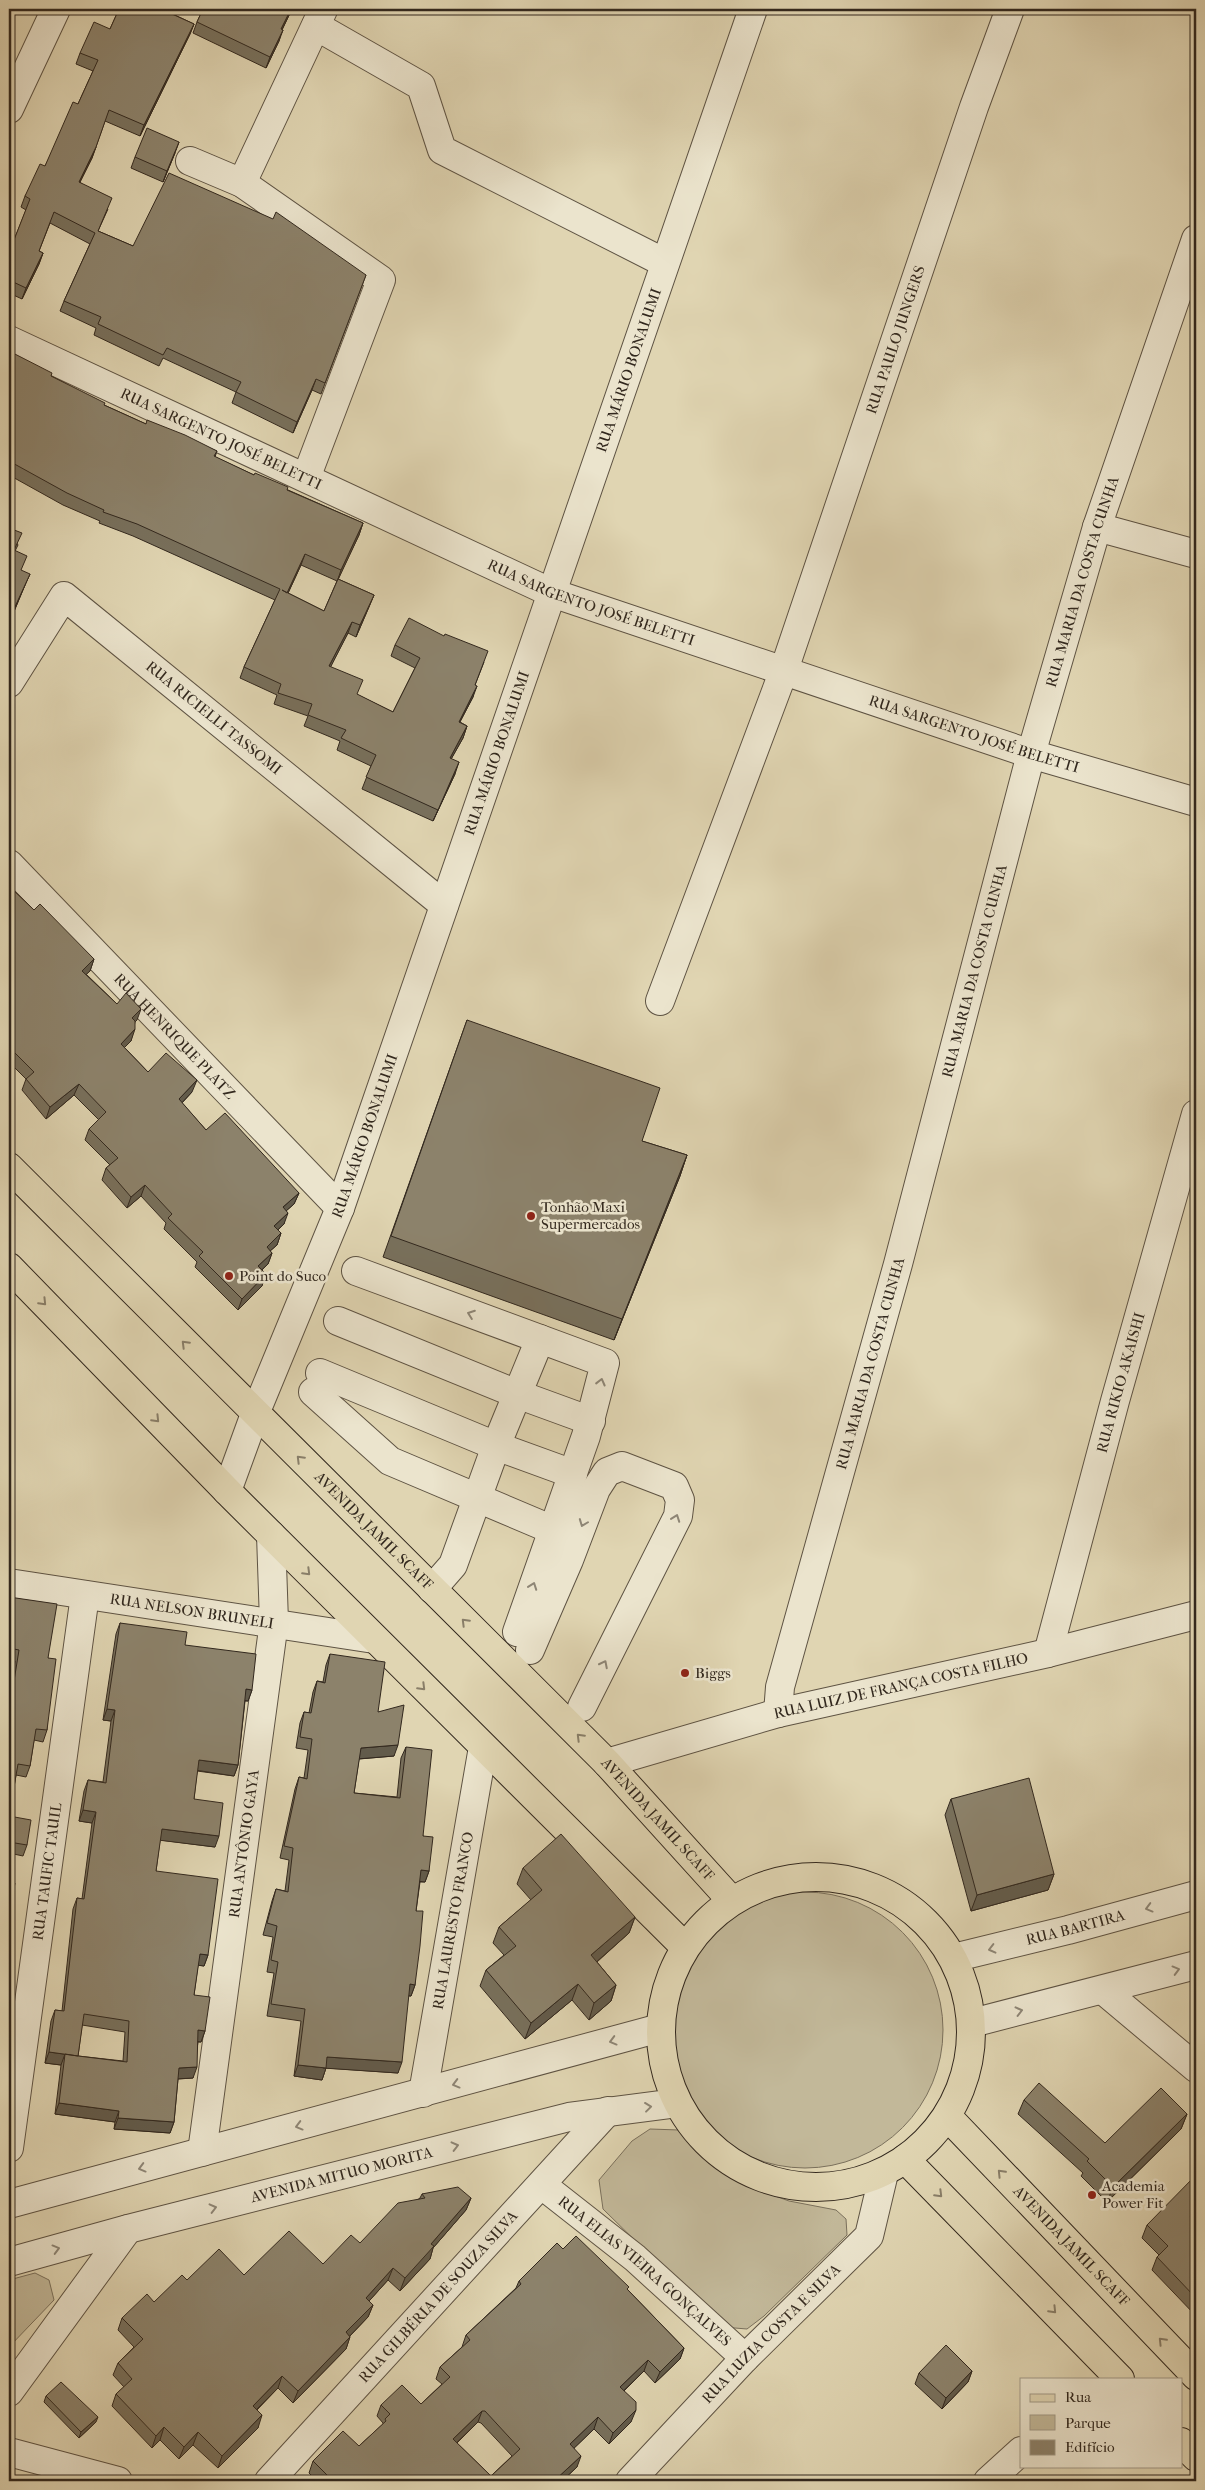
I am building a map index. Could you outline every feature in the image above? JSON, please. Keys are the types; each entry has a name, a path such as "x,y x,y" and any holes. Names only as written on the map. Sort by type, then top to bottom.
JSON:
{"main road":[{"name":"AVENIDA JAMIL SCAFF","path":"9,1167 607,1763 732,1901"},
{"path":"9,1267 374,1639 685,1947"},
{"path":"830,1877 847,1881 880,1890 922,1918 953,1958 966,1990 972,2023 966,2072 946,2116 928,2140 894,2166 857,2182 804,2186 753,2174 709,2145 678,2103 664,2067 660,2028 667,1986 685,1947 706,1921 732,1901 780,1881 830,1877"},
{"name":"AVENIDA JAMIL SCAFF","path":"946,2116 1196,2376"},
{"path":"894,2166 1111,2376"},
{"path":"1182,2443 1196,2457"}],"street":[{"path":"9,109 56,9"},
{"name":"RUA MÁRIO BONALUMI","path":"227,1491 255,1414 340,1208 753,9"},
{"name":"RUA PAULO JUNGERS","path":"660,1001 784,670 974,108 1010,9"},
{"path":"242,183 320,17 421,86 442,150 665,263"},
{"path":"190,161 242,183 380,280 306,478"},
{"name":"RUA MARIA DA COSTA CUNHA","path":"778,1713 780,1687 898,1264 1031,754 1097,527 1196,239"},
{"name":"RUA SARGENTO JOSÉ BELETTI","path":"9,340 552,593 1031,754 1196,802"},
{"path":"1097,527 1196,554"},
{"name":"RUA RICIELLI TASSOMI","path":"9,683 64,596 444,905"},
{"name":"RUA HENRIQUE PLATZ","path":"9,864 340,1208"},
{"name":"RUA RIKIO AKAISHI","path":"1048,1652 1115,1401 1196,1114"},
{"path":"356,1271 605,1363 591,1421 553,1530 523,1641 569,1560 596,1489 607,1472 622,1466 674,1486 680,1500 678,1516 582,1707"},
{"path":"338,1321 517,1394 591,1421"},
{"path":"432,1589 453,1565 496,1446 540,1339"},
{"path":"553,1530 478,1500 390,1460 316,1382 573,1474"},
{"name":"RUA ANTÔNIO GAYA","path":"202,2152 274,1622 271,1535"},
{"name":"RUA NELSON BRUNELI","path":"9,1583 274,1622 374,1639"},
{"name":"RUA TAUFIC TAUIL","path":"9,2148 85,1595"},
{"name":"RUA LUIZ DE FRANÇA COSTA FILHO","path":"607,1763 778,1713 1048,1652 1196,1615"},
{"name":"RUA LAURESTO FRANCO","path":"424,2093 483,1747"},
{"name":"RUA BARTIRA","path":"953,1958 1068,1930 1196,1895"},
{"path":"972,2023 1196,1965"},
{"path":"1103,1990 1196,2068"},
{"path":"9,2204 660,2028"},
{"name":"AVENIDA MITUO MORITA","path":"9,2262 128,2229 569,2118 608,2111 678,2103"},
{"name":"RUA GILBÉRIA DE SOUZA SILVA","path":"268,2481 608,2111"},
{"name":"RUA LUZIA COSTA E SILVA","path":"630,2481 744,2358 869,2236 894,2166"},
{"name":"RUA ELIAS VIEIRA GONÇALVES","path":"542,2185 635,2258 744,2358"},
{"path":"9,2392 128,2229"},
{"path":"9,2452 118,2481"},
{"path":"988,2481 1020,2453"}],"green space":[{"path":"819,1892 858,1902 870,1908 893,1923 912,1942 933,1977 941,2003 943,2030 941,2057 933,2083 920,2107 903,2128 882,2145 858,2158 819,2168 791,2168 752,2158 740,2152 717,2137 698,2118 677,2083 669,2057 667,2016 677,1977 683,1965 698,1942 717,1923 752,1902 778,1894"},
{"path":"650,2129 679,2130 706,2155 745,2185 789,2201 836,2210 846,2219 847,2235 764,2316 747,2329 723,2327 603,2209 599,2180 632,2141"},
{"path":"35,2273 49,2280 54,2300 9,2347 9,2280"}],"building":[{"path":"119,9 161,9 194,24 144,125 109,110 96,147 79,182 112,198 98,231 133,246 169,173 273,219 276,212 366,275 325,383 316,379 297,422 236,392 241,382 167,348 163,355 98,324 101,317 64,301 95,233 54,212 39,251 43,253 26,288 9,280 9,248 30,199 25,196 40,164 45,166 73,102 78,104 98,60 80,53 94,22 110,29"},
{"path":"203,9 291,9 270,57 197,22"},
{"path":"147,128 179,142 167,171 135,157"},
{"path":"9,351 52,373 51,376 105,403 104,405 146,424 147,420 185,435 217,451 214,456 254,475 255,473 288,487 287,490 363,523 341,570 305,554 287,593 324,611 338,579 374,595 360,625 352,622 329,666 363,680 357,694 393,712 420,658 395,645 409,618 444,636 445,634 488,651 475,685 477,686 459,722 467,726 450,758 459,762 438,810 366,777 376,755 341,738 346,730 308,715 312,704 278,693 281,684 244,667 280,589 137,524 103,512 104,510 67,493 9,461"},
{"path":"9,528 22,533 14,550 27,556 21,570 30,574 14,609 11,608 9,613"},
{"path":"9,886 34,910 40,904 94,959 82,971 117,1004 126,993 141,1009 132,1018 135,1021 135,1029 121,1044 148,1072 166,1053 197,1080 179,1099 206,1130 225,1113 299,1193 283,1207 288,1213 274,1226 281,1233 267,1247 272,1253 258,1266 266,1274 242,1299 199,1256 203,1252 168,1218 172,1214 145,1185 131,1197 106,1168 118,1158 89,1129 106,1112 79,1084 50,1107 26,1079 34,1072 9,1047"},
{"name":"Tonhão Maxi Supermercados","path":"467,1020 660,1088 642,1141 687,1155 622,1319 391,1236"},
{"path":"9,1597 57,1604 48,1658 56,1659 47,1730 36,1729 30,1766 18,1764 9,1816 9,1712 19,1650 9,1648"},
{"path":"120,1623 187,1632 185,1645 256,1654 252,1690 246,1689 238,1765 199,1760 194,1799 223,1803 219,1836 162,1829 156,1871 218,1879 208,1955 200,1954 194,1995 210,1997 205,2031 198,2030 197,2067 179,2068 174,2122 118,2118 119,2111 59,2103 65,2054 49,2052 55,2010 64,2011 77,1898 84,1899 96,1812 83,1810 88,1780 106,1783 115,1710 107,1709","holes":["84,2014 129,2021 127,2062 78,2056"]},
{"path":"330,1654 385,1662 378,1712 404,1705 398,1745 361,1748 354,1793 400,1798 406,1747 432,1750 423,1836 433,1837 429,1871 421,1870 416,1911 423,1911 420,1946 415,1985 410,1984 402,2062 327,2057 326,2068 298,2065 305,2009 271,2004 278,1962 271,1960 277,1926 267,1923 276,1889 288,1892 293,1848 284,1846 299,1777 307,1779 312,1739 300,1737 304,1712 311,1713 317,1681 325,1683"},
{"path":"1029,1778 1054,1874 977,1895 951,1799"},
{"path":"9,1816 31,1820 27,1845 9,1842"},
{"path":"561,1834 635,1917 591,1955 616,1985 594,2003 578,1984 531,2023 486,1970 516,1946 499,1927 542,1890 523,1868"},
{"path":"9,1882 15,1883 9,1916"},
{"path":"1039,2083 1105,2143 1161,2088 1187,2114 1113,2187 1087,2161 1089,2159 1024,2100"},
{"path":"1196,2175 1196,2210 1190,2216 1196,2223 1196,2298 1157,2257 1168,2246 1147,2225"},
{"path":"458,2187 471,2198 431,2244 434,2246 405,2278 393,2268 366,2298 373,2305 346,2332 350,2337 298,2391 282,2376 253,2406 262,2415 222,2456 198,2432 184,2447 164,2427 156,2436 116,2394 132,2379 118,2363 143,2339 122,2318 147,2294 154,2302 182,2275 187,2280 219,2249 244,2275 289,2231 323,2264 351,2235 360,2243 398,2203 425,2198 422,2194"},
{"path":"576,2236 629,2287 627,2289 684,2348 660,2372 648,2360 620,2387 636,2402 636,2410 613,2433 598,2417 570,2444 581,2456 554,2481 330,2481 330,2478 313,2461 343,2431 359,2446 386,2421 385,2419 390,2414 381,2405 402,2385 421,2404 450,2377 440,2367 470,2340 466,2335 521,2284 519,2281 557,2243 563,2249","holes":["482,2411 485,2411 520,2449 491,2476 453,2439"]},
{"path":"946,2345 972,2371 946,2398 919,2373"},
{"path":"61,2382 98,2417 81,2432 46,2396"}],"place":[{"name":"Tonhão Maxi Supermercados","path":"531,1216"},
{"name":"Point do Suco","path":"229,1276"},
{"name":"Biggs","path":"685,1673"},
{"name":"Academia Power Fit","path":"1092,2195"}]}
